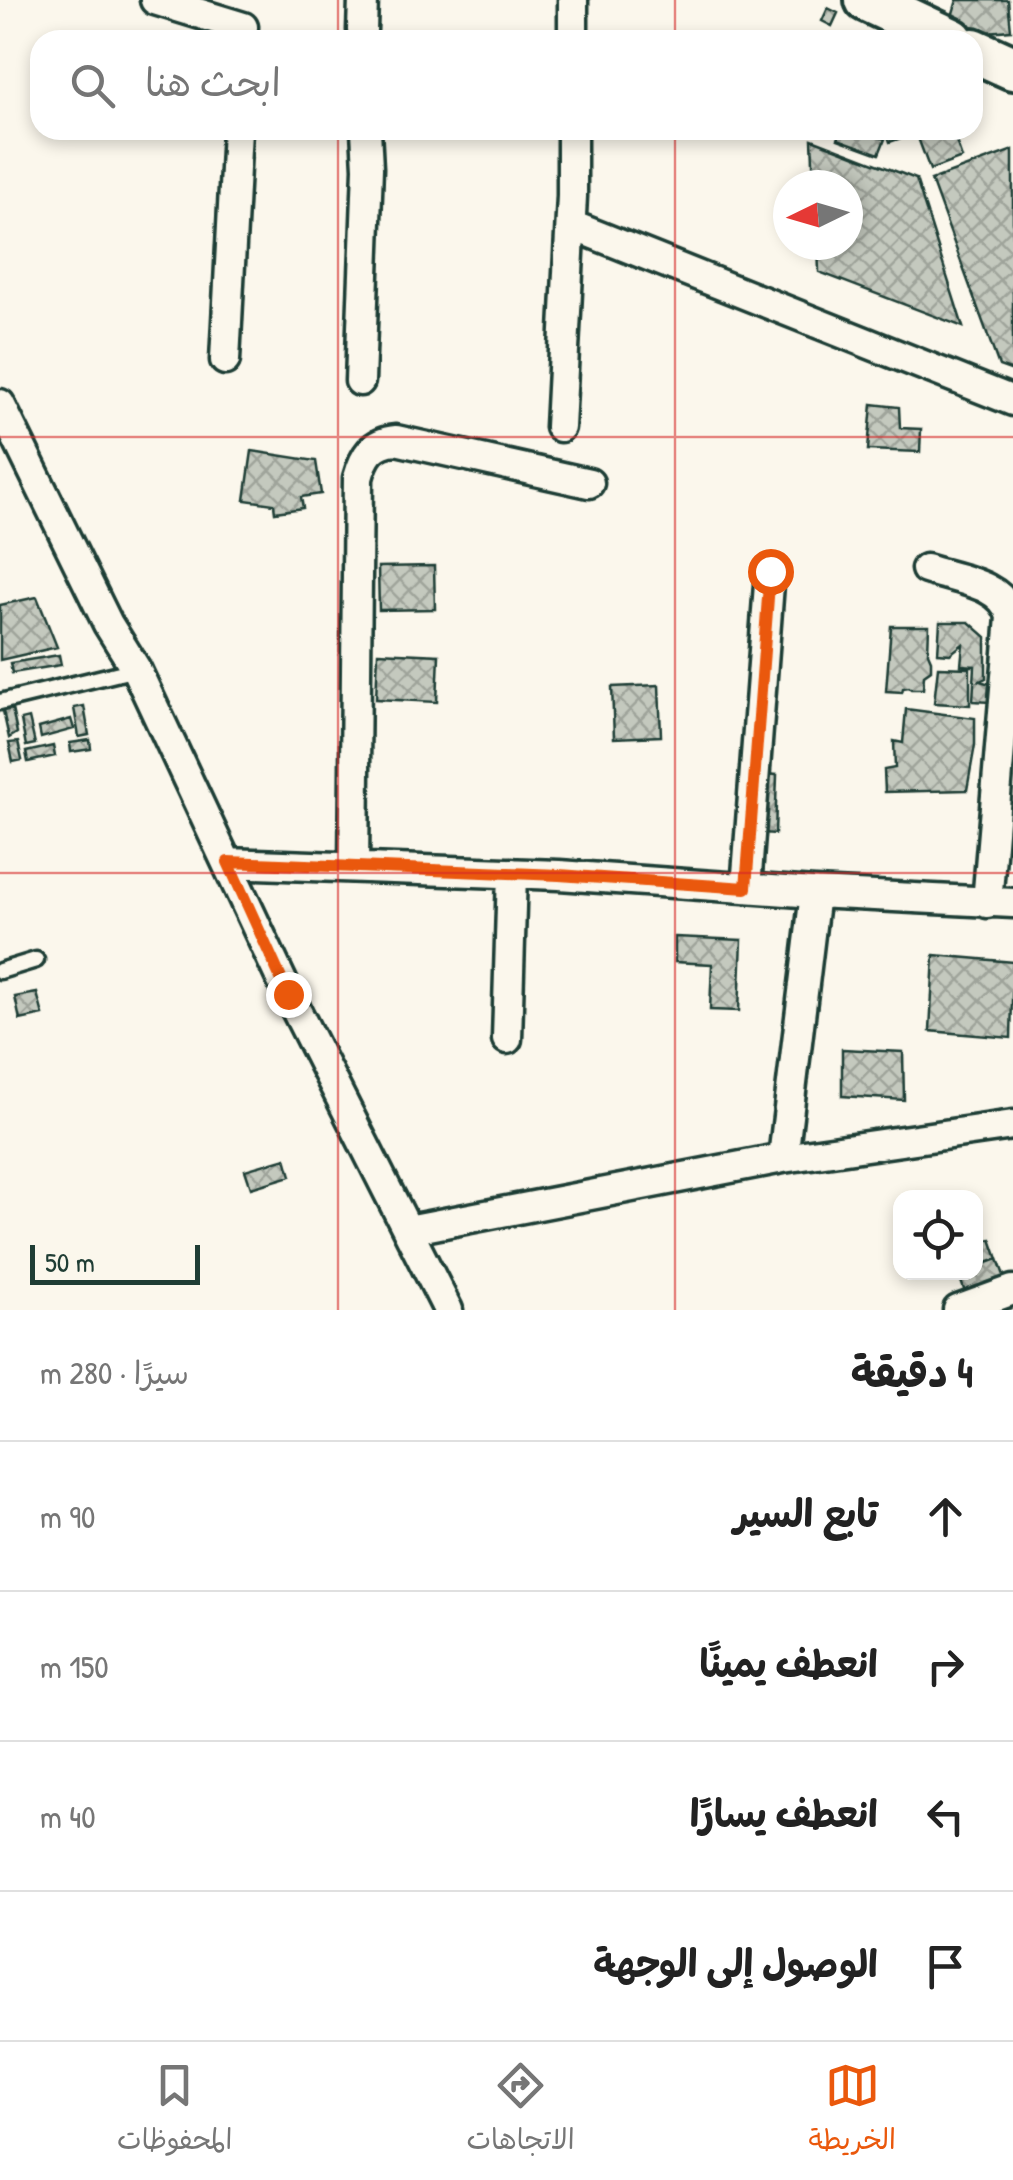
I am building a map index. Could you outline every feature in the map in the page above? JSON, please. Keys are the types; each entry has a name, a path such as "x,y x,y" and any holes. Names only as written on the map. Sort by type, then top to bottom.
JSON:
{"main road":[{"path":"867,0 931,30"},
{"path":"983,54 1013,68"}],"street":[{"path":"156,0 243,22"},
{"path":"362,30 363,0"},
{"path":"573,0 573,30"},
{"path":"225,360 237,140"},
{"path":"360,381 367,140"},
{"path":"560,427 572,140"},
{"path":"570,225 1013,401"},
{"path":"0,404 108,624 136,669 288,994 448,1310"},
{"path":"354,867 358,478 366,456 384,441 396,440 589,484"},
{"path":"228,862 512,873 1000,903 1011,617 1008,605 992,590 926,570"},
{"path":"746,888 770,571"},
{"path":"508,1039 512,873"},
{"path":"783,1158 815,893"},
{"path":"408,1230 783,1158 1013,1125"},
{"path":"958,1310 1013,1290"}],"lane":[{"path":"0,702 136,669"},
{"path":"0,971 36,960"}],"building":[{"path":"957,0 1008,0 1011,30 986,32 951,20"},
{"path":"828,8 838,13 832,26 822,21"},
{"path":"812,140 916,179 963,327 819,272 819,260 863,260 863,170 813,170"},
{"path":"841,140 885,140 879,154"},
{"path":"919,140 956,140 962,158 930,170"},
{"path":"1013,150 1013,371 999,366 931,180"},
{"path":"872,404 899,407 900,428 921,429 920,452 868,450"},
{"path":"252,451 316,461 321,494 301,497 303,508 275,512 274,504 245,500"},
{"path":"434,566 435,609 379,610 378,567"},
{"path":"37,597 57,647 0,660 0,605"},
{"path":"940,622 969,622 986,637 986,678 980,681 990,684 990,702 973,701 975,666 961,665 963,644 950,654 938,653"},
{"path":"891,626 929,626 931,670 924,675 923,689 886,691"},
{"path":"378,652 439,655 437,702 376,699"},
{"path":"59,655 61,665 12,673 10,663"},
{"path":"938,667 970,668 970,705 934,703"},
{"path":"659,685 661,736 614,738 612,687"},
{"path":"84,706 89,735 79,737 74,708"},
{"path":"12,709 17,733 9,738 3,711"},
{"path":"906,709 975,718 967,790 885,792 884,770 895,768 894,741 903,743"},
{"path":"29,718 35,744 26,746 21,720"},
{"path":"71,719 74,729 41,738 39,728"},
{"path":"90,740 91,749 71,752 70,743"},
{"path":"18,742 22,760 13,762 9,743"},
{"path":"53,746 55,756 28,762 26,752"},
{"path":"766,774 777,775 775,834 763,833"},
{"path":"675,937 742,940 739,1011 710,1010 712,964 675,962"},
{"path":"934,955 1013,962 1011,1038 930,1031"},
{"path":"37,993 43,1015 20,1020 15,997"},
{"path":"842,1049 903,1052 904,1100 842,1096"},
{"path":"286,1158 291,1176 251,1188 245,1170"},
{"path":"991,1239 998,1259 983,1264 983,1242"},
{"path":"998,1259 1006,1281 966,1295 961,1280 983,1280 983,1264"}],"route":[{"path":"288,994 228,862 559,875 746,888 770,571"}]}
